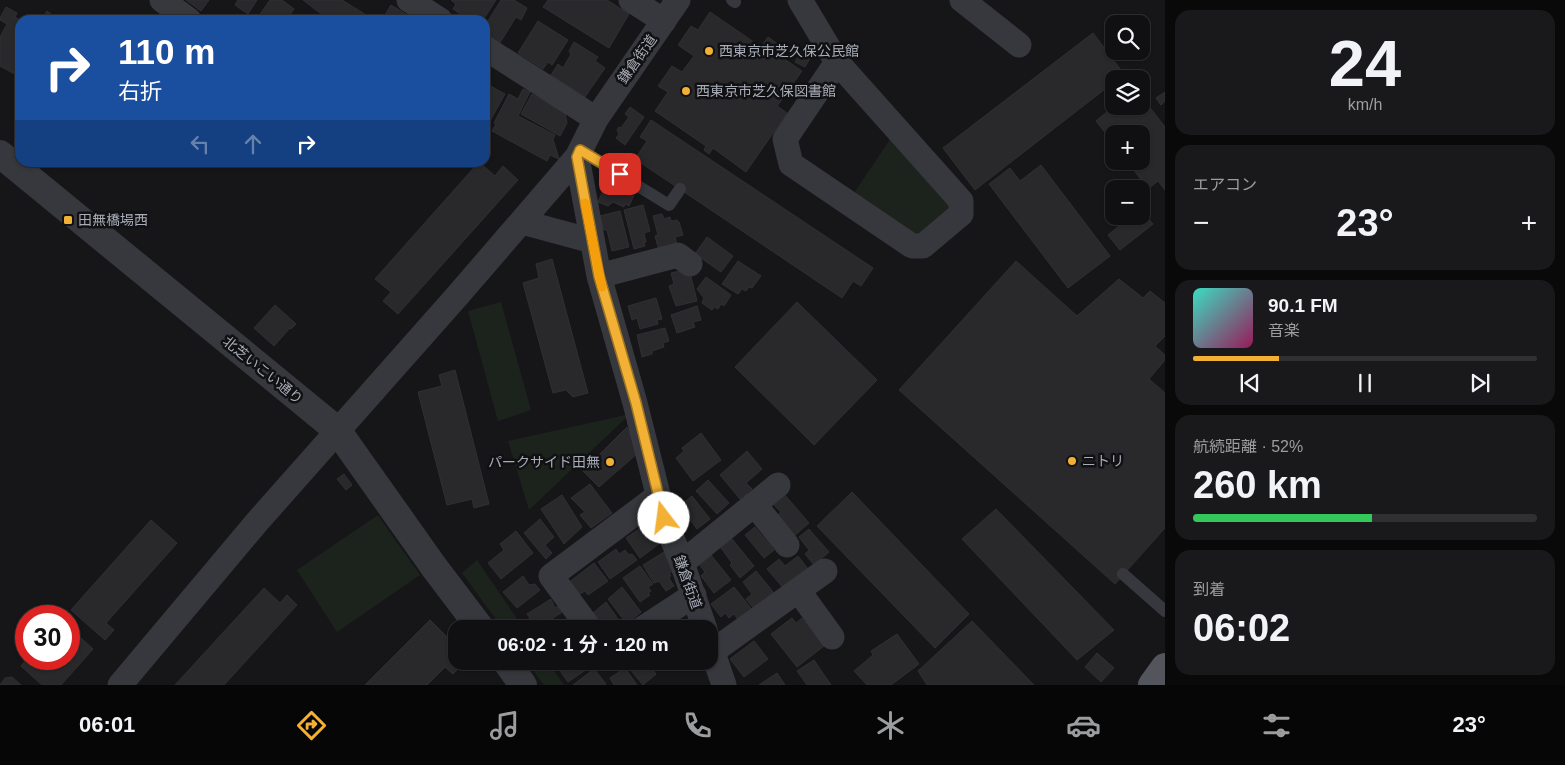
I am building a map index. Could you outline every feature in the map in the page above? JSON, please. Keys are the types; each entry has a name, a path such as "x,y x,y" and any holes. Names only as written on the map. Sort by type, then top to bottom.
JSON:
{"main road":[{"path":"1152,685 1165,667"}],"street":[{"path":"162,0 182,15"},
{"path":"409,0 432,15"},
{"path":"631,0 664,21"},
{"name":"鎌倉街道","path":"120,685 257,522 522,222 579,154 596,120 678,0"},
{"path":"800,0 837,62 961,201 961,214 924,246 912,246 791,164 784,138 837,62"},
{"path":"962,0 1019,45"},
{"path":"490,51 596,120"},
{"name":"北芝いこい通り","path":"0,154 15,166"},
{"name":"鎌倉街道","path":"579,154 599,276 636,403 664,518 702,620"},
{"name":"北芝いこい通り","path":"16,167 337,430 434,567 474,620"},
{"path":"522,222 592,241"},
{"path":"599,276 678,254 690,264"},
{"path":"682,563 778,485"},
{"path":"583,620 551,576 658,496"},
{"path":"754,504 787,545"},
{"path":"718,642 825,571"},
{"path":"798,590 832,637"},
{"path":"656,620 694,595"},
{"path":"718,667 724,685"},
{"path":"512,670 523,685"}],"lane":[{"path":"579,154 668,205 680,189"},
{"path":"1123,574 1165,611"}],"shaded area":[{"path":"891,138 951,202 951,213 923,236 911,237 852,196"},
{"path":"501,302 531,410 498,421 468,311"},
{"path":"630,414 529,510 508,441"},
{"path":"378,515 420,575 337,632 297,570"},
{"path":"477,560 518,620 496,620 462,573"},
{"path":"533,670 553,670 564,685 544,685"}],"building":[{"path":"186,0 209,0 201,11"},
{"path":"238,0 257,0 248,14 235,5"},
{"path":"270,0 282,0 294,9 290,15 260,15"},
{"path":"303,0 342,0 366,15 322,15"},
{"path":"451,0 496,0 486,15 462,15 453,9 456,4"},
{"path":"501,0 514,0 527,8 521,20 516,17 498,46 490,41 490,18"},
{"path":"548,0 607,0 629,14 609,48 543,7"},
{"path":"391,5 407,15 385,15"},
{"path":"6,7 17,13 15,15 15,74 0,66 0,37 7,24 0,20"},
{"path":"47,11 52,15 44,15"},
{"path":"710,12 761,47 768,37 782,47 777,54 802,71 777,106 787,113 746,172 713,148 709,154 704,150 706,146 655,111 668,92 658,86 672,66 682,72 694,56 678,45 691,26 698,30"},
{"path":"538,21 568,40 552,65 548,62 543,69 518,53"},
{"path":"1093,33 1105,49 1105,60 1113,60 1121,70 1105,70 1105,89 975,190 943,148"},
{"path":"574,42 598,57 595,61 605,68 585,97 551,75 558,64 563,68 571,54 569,51"},
{"path":"804,48 813,53 805,67 795,62"},
{"path":"490,86 505,94 490,121"},
{"path":"523,89 530,92 518,116 555,135 553,139 559,159 550,155 547,161 492,131 496,124 494,123 509,94 518,99"},
{"path":"1165,92 1165,101 1161,105 1156,98"},
{"path":"532,94 565,113 567,123 560,136 521,114"},
{"path":"630,107 644,117 625,145 616,138 619,134 617,130 619,127 621,128 629,117 625,114"},
{"path":"1150,108 1165,127 1165,190 1158,181 1150,187 1150,180 1141,180 1134,170 1150,170 1150,125 1105,125 1105,132 1096,121 1105,114 1150,115"},
{"path":"651,120 873,268 861,286 853,281 842,298 635,159 647,141 640,137"},
{"path":"1041,165 1110,256 1068,288 989,184 1010,168 1020,181"},
{"path":"503,166 518,180 398,314 383,301 391,292 375,279 475,167 485,167 495,176"},
{"path":"606,180 626,189 625,191 634,195 629,206 625,204 624,207 613,202 608,206 598,202"},
{"path":"643,205 650,231 644,233 645,246 634,249 624,210"},
{"path":"620,211 629,247 612,251 607,230 604,230 600,216"},
{"path":"662,214 664,219 670,217 671,221 677,220 679,222 683,235 675,237 677,245 659,250 655,236 658,235 653,216"},
{"path":"1150,220 1153,224 1120,250 1108,235 1120,225 1150,225"},
{"path":"707,237 733,256 721,272 695,254"},
{"path":"552,259 588,393 573,397 566,390 553,393 523,283 539,278 536,264"},
{"path":"738,261 761,276 752,288 749,287 746,291 742,289 738,294 722,284"},
{"name":"ニトリ","path":"1016,261 1077,316 1119,279 1143,298 1150,291 1165,303 1165,336 1155,346 1165,355 1165,360 1149,379 1165,393 1165,528 1115,584 899,390"},
{"path":"685,270 690,273 697,301 676,306 669,286 674,284 671,273"},
{"path":"706,277 731,295 724,306 721,304 718,309 714,307 712,310 702,303 704,298 697,289"},
{"path":"656,298 662,319 657,320 658,324 640,329 637,318 632,320 628,306"},
{"path":"797,302 877,380 814,445 735,367"},
{"path":"275,305 296,324 274,346 254,328"},
{"path":"697,306 701,320 693,322 695,327 677,333 671,315"},
{"path":"665,328 669,341 663,343 664,347 642,357 637,335"},
{"path":"455,370 489,504 474,508 472,499 447,505 418,392 442,386 439,375"},
{"name":"パークサイド田無","path":"627,427 638,453 599,487 583,471"},
{"path":"701,433 721,460 693,481 676,458 684,451 682,448"},
{"path":"747,451 762,469 746,483 752,489 740,499 720,475"},
{"path":"344,474 352,485 346,490 337,479"},
{"path":"708,480 729,503 717,514 696,491"},
{"path":"590,484 612,513 591,528 580,515 585,512 571,498"},
{"path":"852,492 969,614 935,648 817,526"},
{"path":"784,494 809,523 794,536 777,516 781,512 773,504"},
{"path":"562,495 582,527 564,544 541,509"},
{"path":"692,496 710,519 697,529 680,506"},
{"path":"996,509 1114,630 1077,660 962,539"},
{"path":"540,519 554,537 545,545 552,553 546,559 524,533"},
{"path":"151,520 177,543 106,623 114,630 105,640 80,618 80,605 75,605"},
{"path":"649,522 658,535 655,538 659,544 640,558 626,538"},
{"path":"755,527 774,550 764,558 745,535"},
{"path":"809,529 829,552 814,565 805,554 809,550 799,537"},
{"path":"516,531 533,553 501,579 488,563 504,550 500,544"},
{"path":"732,539 754,566 740,578 721,548"},
{"path":"616,549 619,554 625,550 637,560 610,579 598,562"},
{"path":"664,552 675,570 669,573 671,575 669,578 674,586 666,591 659,581 654,583 643,565"},
{"path":"711,555 731,580 714,593 701,576 705,572 699,564"},
{"path":"798,556 808,569 784,589 767,569 779,559 785,566"},
{"path":"594,563 608,581 588,595 585,591 577,596 568,583"},
{"path":"640,566 653,584 648,587 651,591 648,593 650,595 640,602 623,578"},
{"path":"756,571 774,593 754,609 746,599 752,594 743,582"},
{"path":"523,576 529,585 535,584 540,590 517,608 503,592"},
{"path":"622,587 641,612 632,620 624,620 608,599"},
{"path":"734,587 753,611 739,621 734,614 729,618 725,613 721,617 711,604"},
{"path":"264,588 280,603 287,595 297,605 224,685 175,685"},
{"path":"551,599 555,608 559,605 562,612 550,620 528,620 530,618 527,614"},
{"path":"606,602 619,620 598,620 593,613"},
{"path":"792,618 796,623 802,618 824,646 797,667 771,634"},
{"path":"430,620 448,638 448,670 445,667 427,685 365,685"},
{"path":"972,621 1034,685 927,685 918,671"},
{"path":"897,634 919,664 891,685 867,685 854,671 873,655 871,651"},
{"path":"80,637 93,649 80,664"},
{"path":"754,641 768,659 744,677 730,659"},
{"path":"1097,653 1114,668 1101,682 1085,667"},
{"path":"814,660 831,685 807,685 797,671"},
{"path":"25,670 74,670 61,685 42,685"},
{"path":"448,670 457,670 453,674"},
{"path":"559,670 585,670 568,682"},
{"path":"593,670 595,670 606,684 604,685 573,685"},
{"path":"622,670 626,670 637,685 614,685 610,678"},
{"path":"631,670 653,670 656,674 643,685"},
{"path":"777,673 785,685 759,685"},
{"path":"12,677 21,685 0,685 5,678"}],"slow traffic":[{"path":"585,203 602,287"}],"place":[{"name":"西東京市芝久保公民館","path":"709,51"},
{"name":"西東京市芝久保図書館","path":"686,91"},
{"name":"田無橋場西","path":"68,220"},
{"name":"ニトリ","path":"1072,461"},
{"name":"パークサイド田無","path":"610,462"}],"route":[{"path":"620,174 580,150 577,157 599,276 636,403 664,518"}]}
